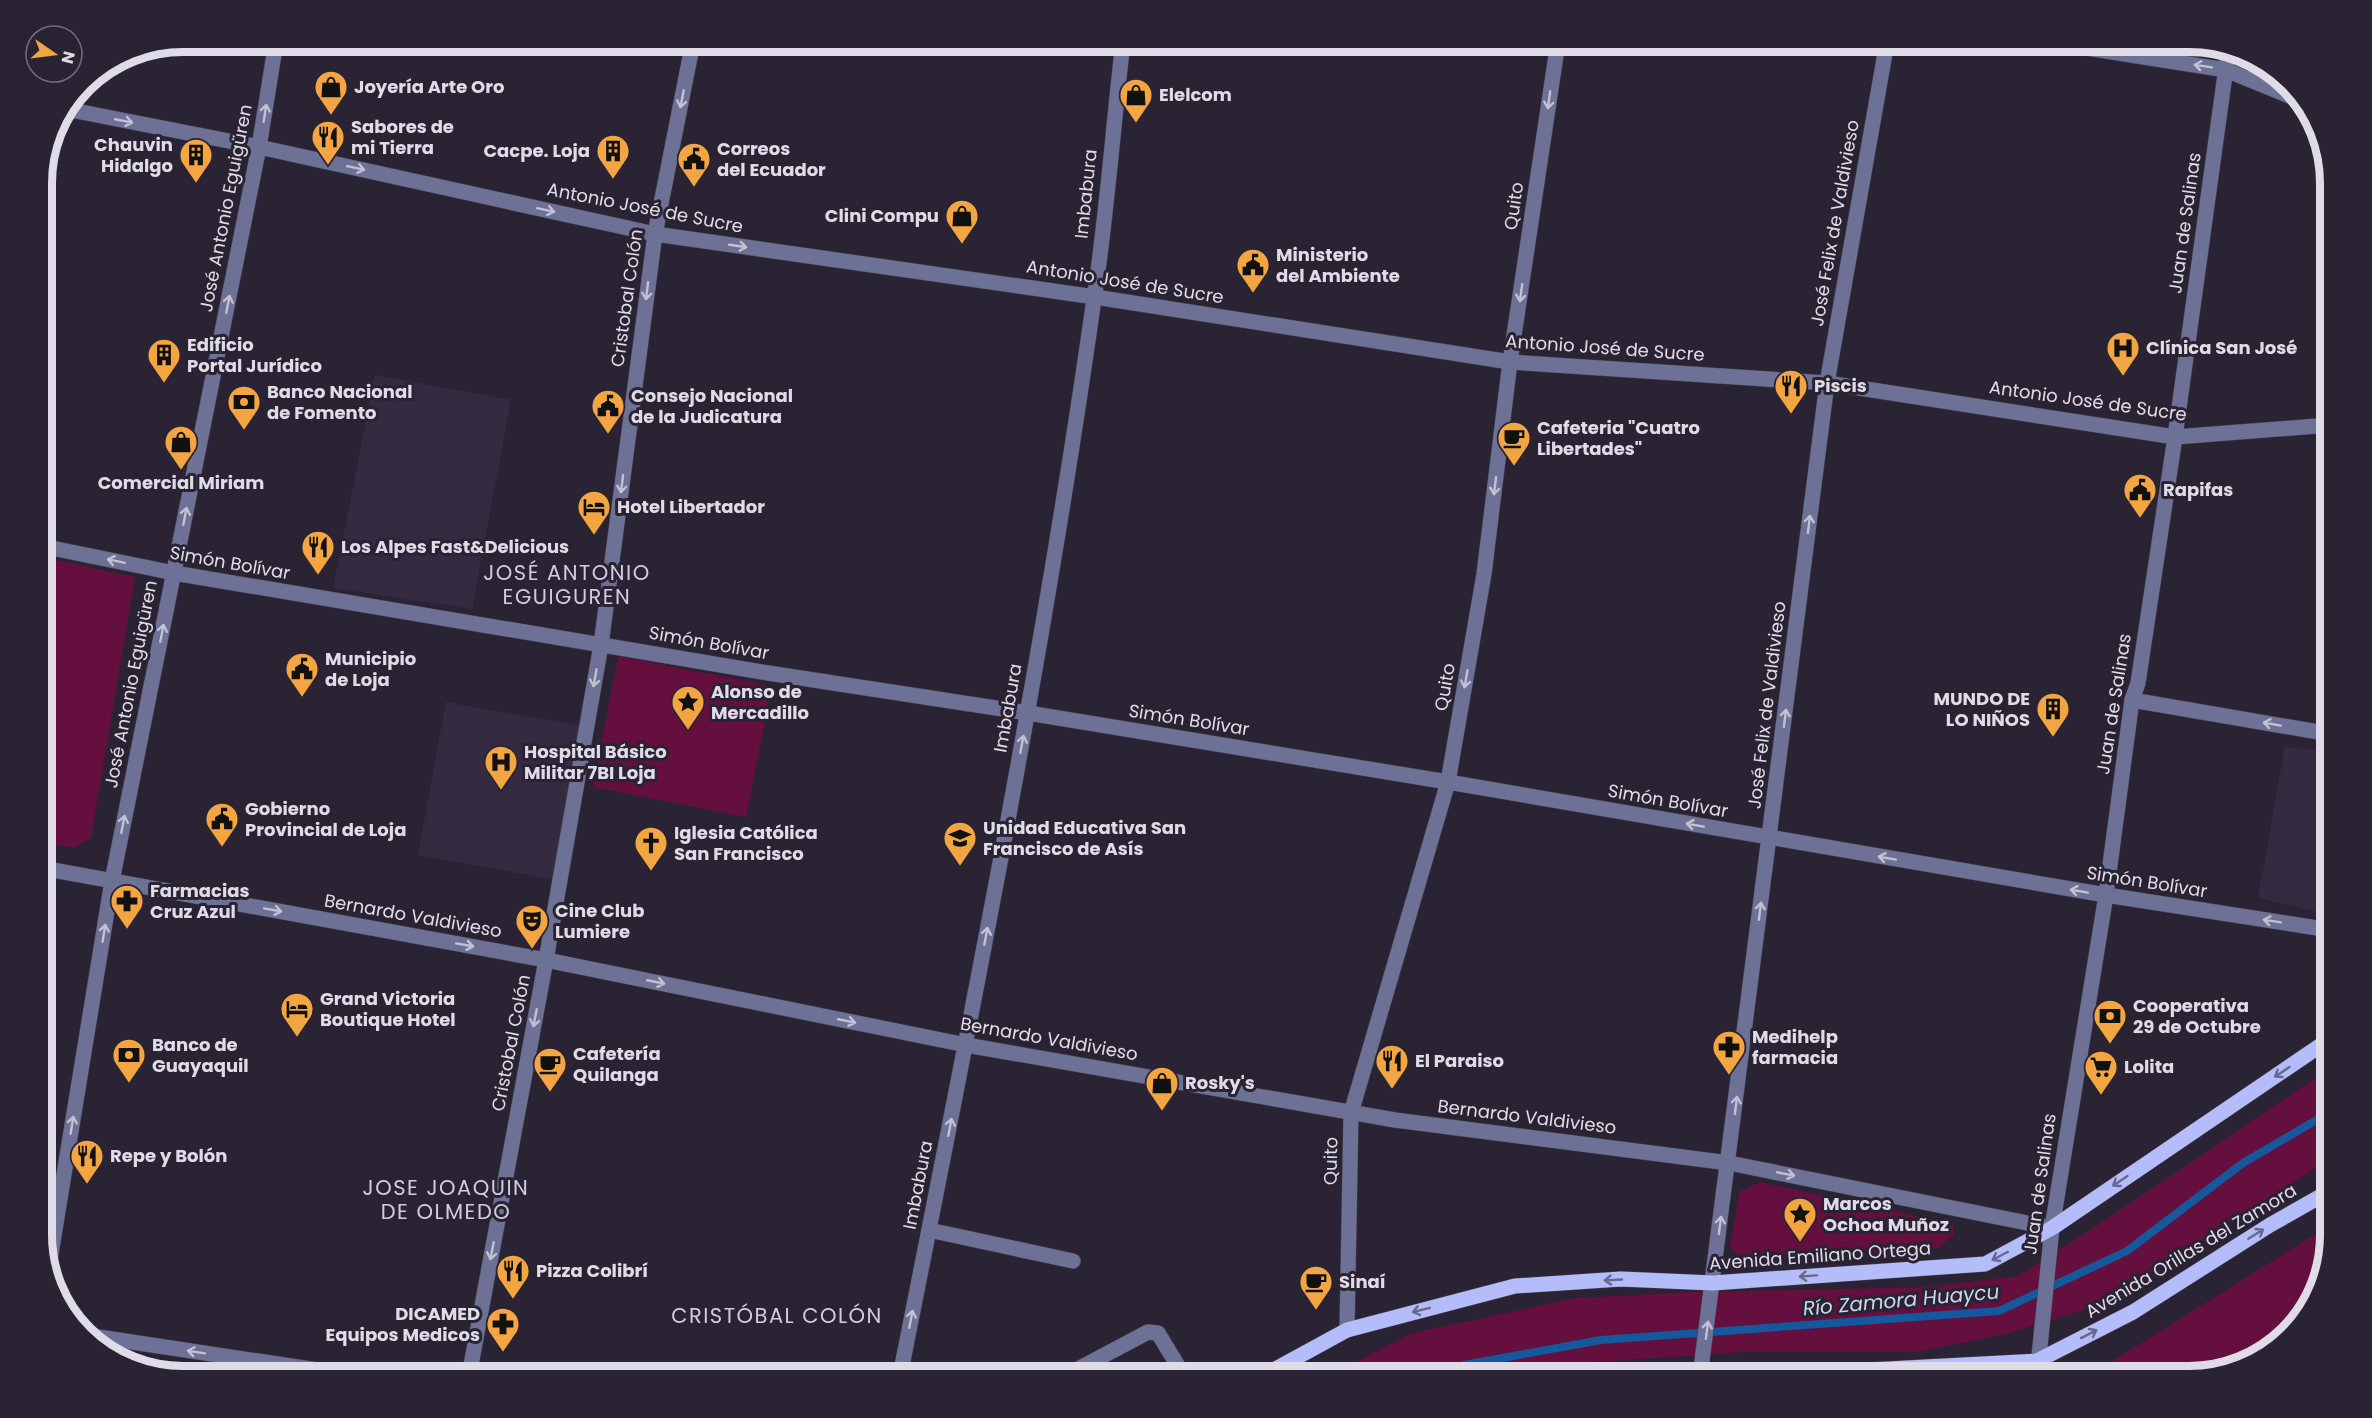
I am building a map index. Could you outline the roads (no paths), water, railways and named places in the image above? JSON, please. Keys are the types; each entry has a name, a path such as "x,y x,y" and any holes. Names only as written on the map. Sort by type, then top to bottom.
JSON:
{"main road":[{"name":"Avenida Emiliano Ortega","path":"1281,1366 1347,1330 1515,1286 1621,1279 1713,1283 1985,1264 2052,1228 2320,1046"},
{"name":"Avenida Orillas del Zamora","path":"2040,1366 2320,1197"}],"street":[{"name":"Quito","path":"1347,1330 1351,1113 1449,782 1484,574 1510,362 1556,52"},
{"name":"José Felix de Valdivieso","path":"1701,1366 1827,383 1885,52"},
{"path":"2112,52 2226,70 2283,93"},
{"name":"José Antonio Eguigüren","path":"53,1242 112,881 259,147 274,53"},
{"name":"Cristobal Colón","path":"471,1366 546,960 601,645 655,234 691,53"},
{"name":"Imbabura","path":"902,1366 966,1045 1028,713 1095,297 1122,53"},
{"name":"Juan de Salinas","path":"2037,1366 2052,1228 2106,895 2132,700 2138,683 2175,437 2227,59"},
{"name":"Antonio José de Sucre","path":"75,112 259,147 655,234 1095,297 1510,362 1827,383 2175,437 2319,426"},
{"name":"Simón Bolívar","path":"53,548 174,573 601,645 1449,782 2106,895 2320,928"},
{"path":"2132,700 2320,732"},
{"name":"Bernardo Valdivieso","path":"53,870 546,960 966,1045 1395,1120 1729,1163 2052,1228"},
{"path":"929,1230 1073,1261"},
{"path":"1084,1366 1148,1332 1158,1333 1178,1366"},
{"path":"104,1338 291,1366"}],"waterway":[{"name":"Río Zamora Huaycu","path":"1460,1366 1601,1340 1999,1311 2127,1251 2243,1163 2320,1118"}],"place":[{"name":"Joyería Arte Oro","path":"331,116"},
{"name":"Elelcom","path":"1136,124"},
{"name":"Sabores de mi Tierra","path":"328,166"},
{"name":"Cacpe. Loja","path":"613,180"},
{"name":"Chauvin Hidalgo","path":"196,184"},
{"name":"Correos del Ecuador","path":"694,188"},
{"name":"Clini Compu","path":"962,245"},
{"name":"Ministerio del Ambiente","path":"1253,294"},
{"name":"Clínica San José","path":"2123,377"},
{"name":"Edificio Portal Jurídico","path":"164,384"},
{"name":"Piscis","path":"1791,415"},
{"name":"Banco Nacional de Fomento","path":"244,431"},
{"name":"Consejo Nacional de la Judicatura","path":"608,435"},
{"name":"Cafeteria \"Cuatro Libertades\"","path":"1514,467"},
{"name":"Comercial Miriam","path":"181,471"},
{"name":"Rapifas","path":"2140,519"},
{"name":"Hotel Libertador","path":"594,536"},
{"name":"Los Alpes Fast&Delicious","path":"318,576"},
{"name":"Municipio de Loja","path":"302,698"},
{"name":"Alonso de Mercadillo","path":"688,731"},
{"name":"MUNDO DE LO NIÑOS","path":"2053,738"},
{"name":"Hospital Básico Militar 7BI Loja","path":"501,791"},
{"name":"Gobierno Provincial de Loja","path":"222,848"},
{"name":"Unidad Educativa San Francisco de Asís","path":"960,867"},
{"name":"Iglesia Católica San Francisco","path":"651,872"},
{"name":"Farmacias Cruz Azul","path":"127,930"},
{"name":"Cine Club Lumiere","path":"532,950"},
{"name":"Grand Victoria Boutique Hotel","path":"297,1038"},
{"name":"Cooperativa 29 de Octubre","path":"2110,1045"},
{"name":"Medihelp farmacia","path":"1729,1076"},
{"name":"Banco de Guayaquil","path":"129,1084"},
{"name":"El Paraiso","path":"1392,1090"},
{"name":"Cafetería Quilanga","path":"550,1093"},
{"name":"Lolita","path":"2101,1096"},
{"name":"Rosky's","path":"1162,1112"},
{"name":"Repe y Bolón","path":"87,1185"},
{"name":"Marcos Ochoa Muñoz","path":"1800,1243"},
{"name":"Pizza Colibrí","path":"513,1300"},
{"name":"Sinaí","path":"1316,1311"},
{"name":"DICAMED Equipos Medicos","path":"503,1353"}],"district":[{"name":"JOSÉ ANTONIO EGUIGUREN","path":"567,585"},
{"name":"JOSE JOAQUIN DE OLMEDO","path":"446,1200"},
{"name":"CRISTÓBAL COLÓN","path":"777,1316"}]}
